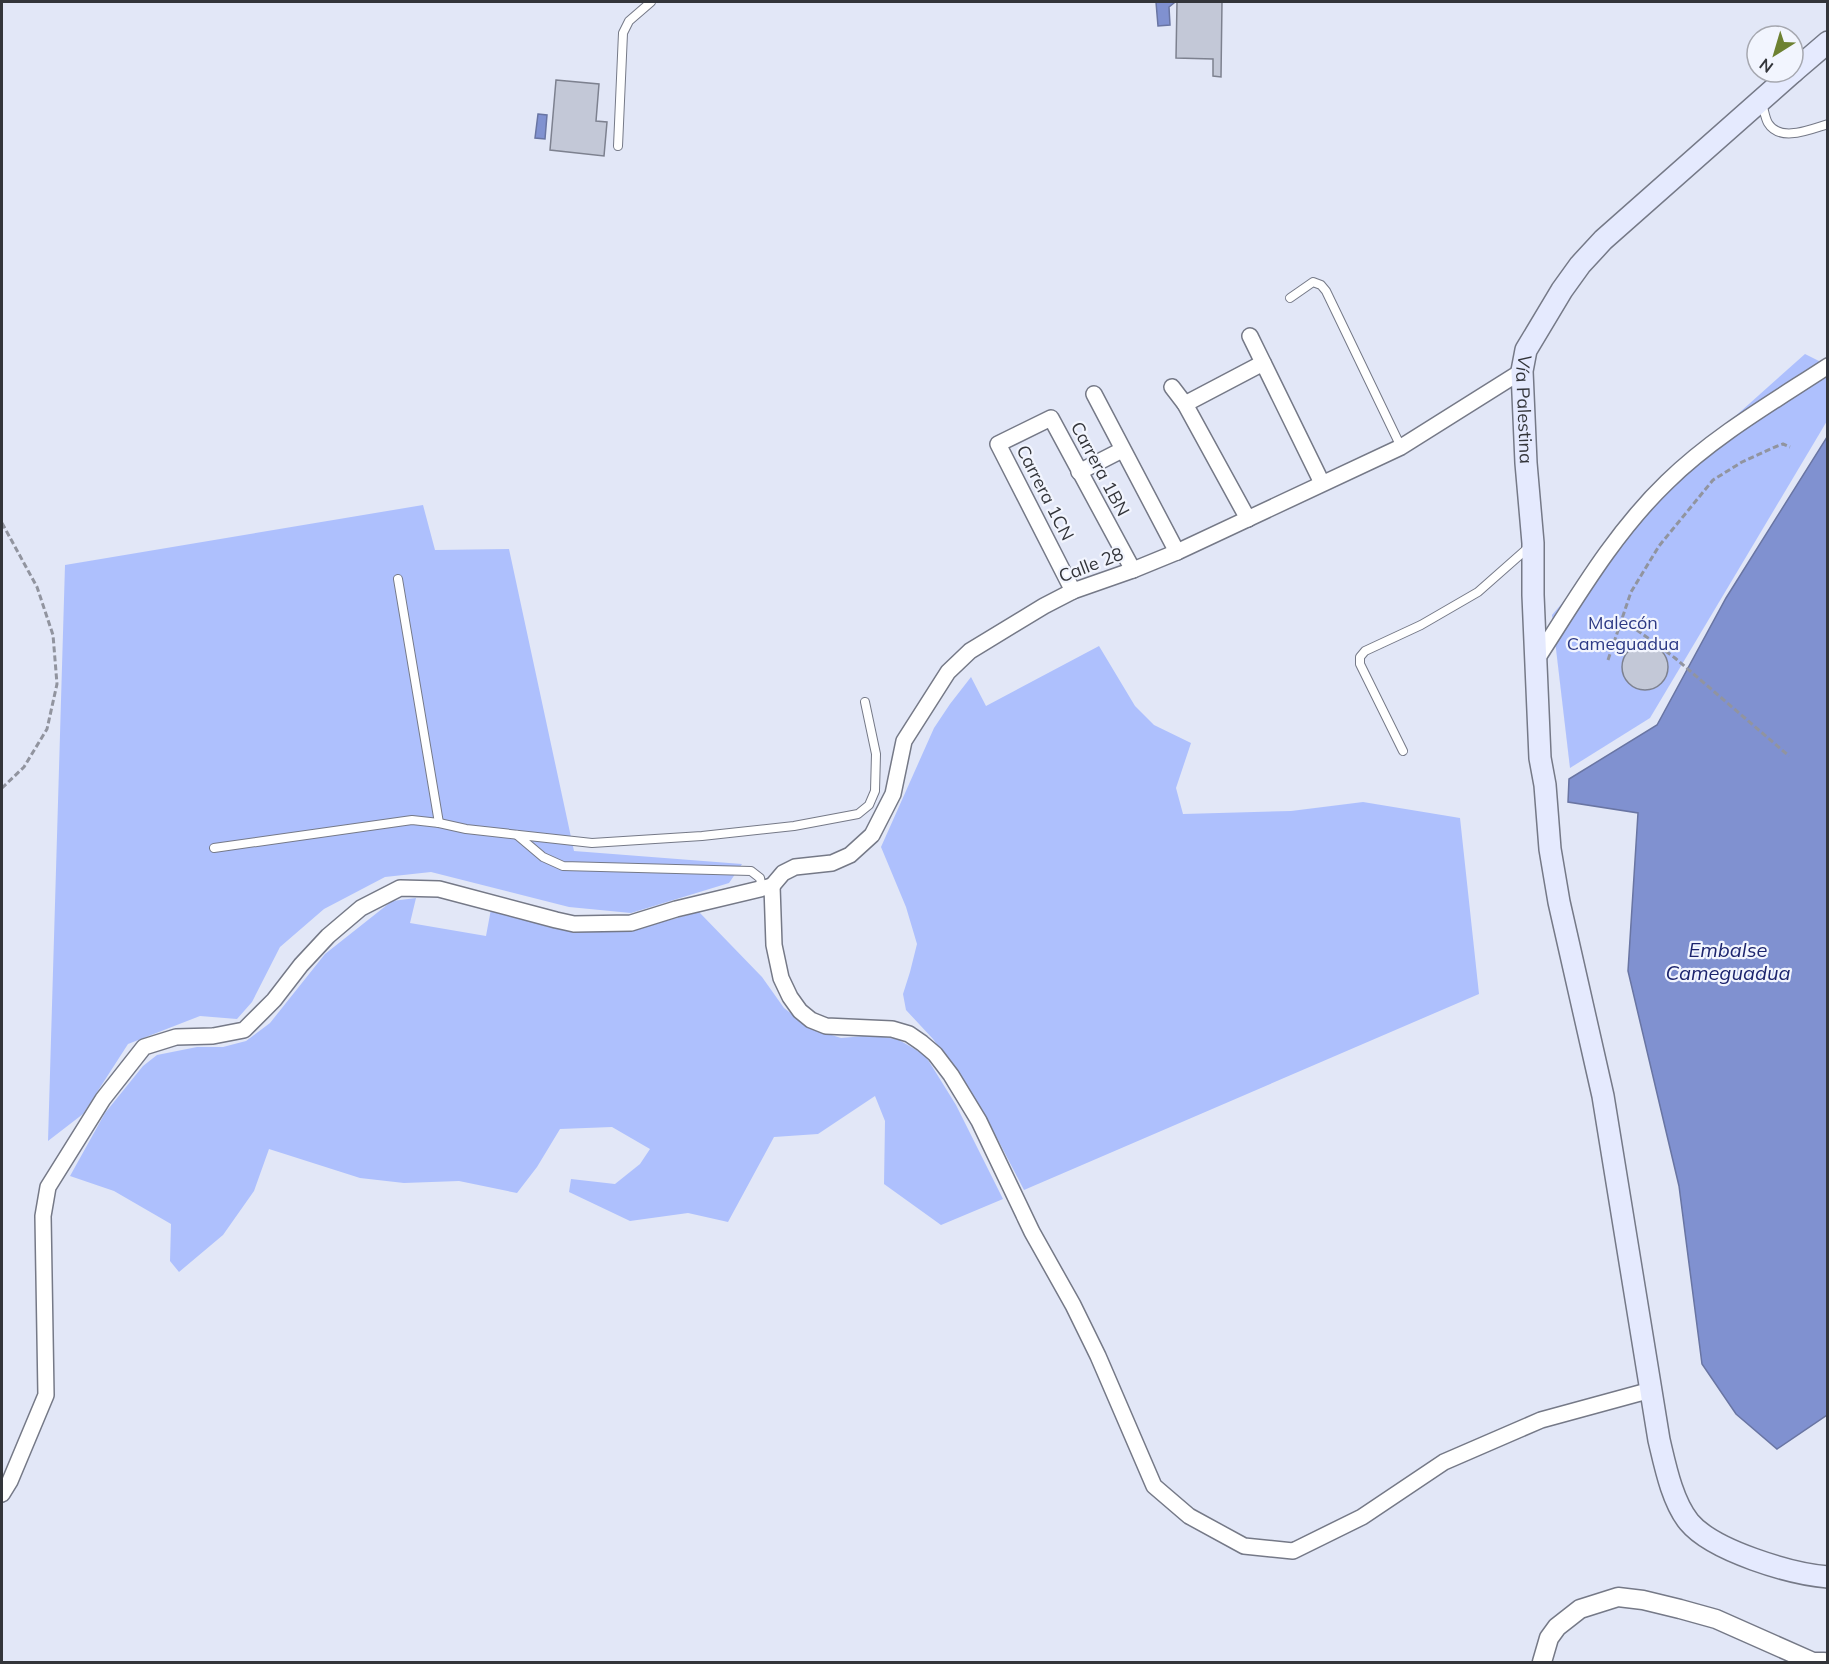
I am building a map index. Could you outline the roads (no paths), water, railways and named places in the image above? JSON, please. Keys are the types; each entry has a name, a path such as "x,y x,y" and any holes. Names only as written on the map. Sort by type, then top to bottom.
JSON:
{"main road":[{"name":"Vía Palestina","path":"1805,61 1827,42"},
{"name":"Vía Palestina","path":"1779,84 1603,240 1580,265 1526,350 1522,371 1526,463 1533,543 1540,758 1545,784 1550,849 1558,902 1603,1096 1664,1464 1688,1521 1701,1533 1719,1544 1783,1569 1827,1577"}],"street":[{"path":"1250,336 1322,483"},
{"path":"1185,404 1263,363"},
{"path":"1537,659 1620,534 1668,480 1715,442 1827,366"},
{"name":"Calle 28","path":"767,887 783,873 795,867 832,862 850,855 872,835 893,794 904,741 948,672 970,651 1073,591 1177,552 1401,447 1522,371"},
{"path":"1172,387 1185,404 1248,519"},
{"path":"1094,394 1177,552"},
{"name":"Carrera 1BN","path":"998,444 1051,418 1133,570"},
{"name":"Carrera 1CN","path":"998,444 1073,591"},
{"path":"1079,472 1122,450"},
{"path":"2,1494 10,1482 46,1395 43,1216 48,1187 103,1099 144,1047 176,1037 213,1036 244,1030 274,1000 301,965 328,936 362,908 400,888 439,890 574,924 599,924 631,923 676,909 767,887 780,978 800,1011 811,1020 826,1026 892,1029 909,1034 935,1054 957,1084 979,1121 1022,1212 1073,1305 1098,1356 1154,1486 1189,1516 1244,1546 1293,1551 1362,1517 1444,1462 1541,1420 1651,1390"},
{"path":"1542,1662 1549,1638 1557,1627 1580,1609 1618,1597 1680,1609 1716,1619 1813,1662 1824,1662"}],"lane":[{"path":"618,146 623,33 629,21 651,2"},
{"path":"1761,99 1768,123 1778,131 1791,134 1827,124"},
{"path":"1290,298 1313,282 1321,285 1326,291 1401,447"},
{"path":"1403,751 1360,664 1360,657 1365,651 1421,625 1478,592 1533,543"},
{"path":"398,579 439,823"},
{"path":"214,848 412,820 591,843 702,836 794,826 858,814 869,805 875,791 876,754 865,702"},
{"path":"517,834 543,857 563,866 751,871 767,887"}],"water":[{"path":"1156,2 1174,3 1169,7 1170,25 1158,26"},
{"path":"538,114 547,115 545,139 535,138"},
{"name":"Embalse Cameguadua","path":"1827,437 1827,1415 1777,1449 1736,1414 1702,1364 1679,1186 1628,971 1638,813 1568,802 1569,779 1657,725 1726,598"}],"park label":[{"name":"Malecón Cameguadua","path":"1623,633"}]}
